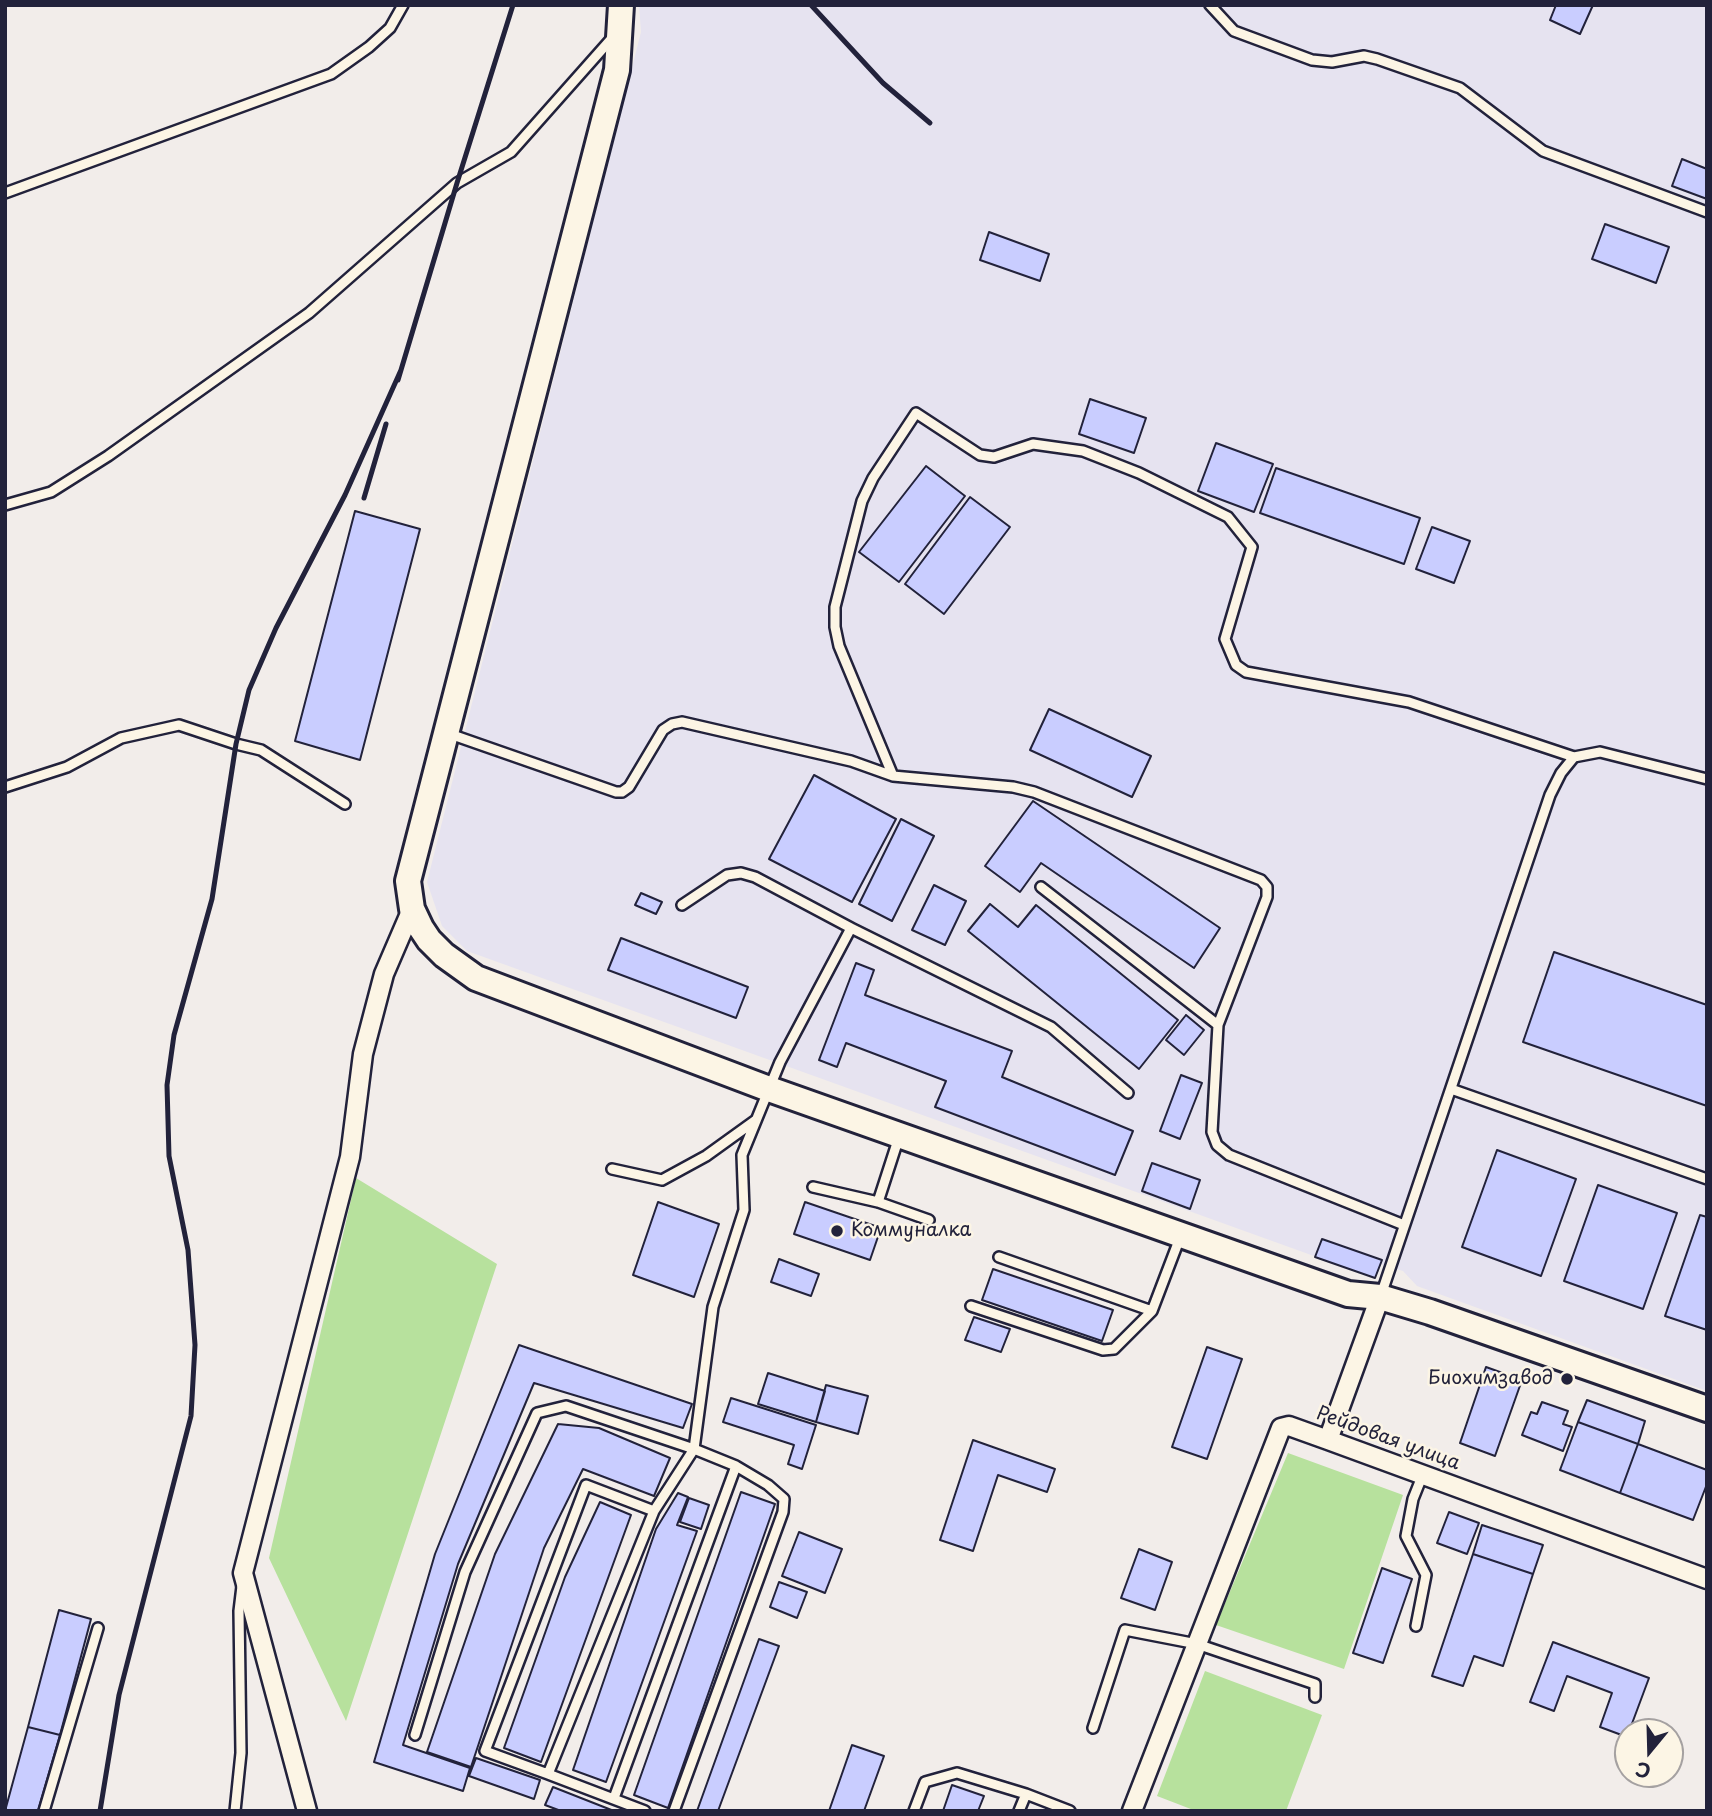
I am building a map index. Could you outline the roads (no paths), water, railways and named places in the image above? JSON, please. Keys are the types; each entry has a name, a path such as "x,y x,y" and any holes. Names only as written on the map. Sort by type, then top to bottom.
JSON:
{"main road":[{"path":"621,17 613,83 408,881 412,909 429,940 444,955 476,978 769,1089 1348,1294 1380,1297 1707,1409"}],"street":[{"path":"307,1811 243,1573 350,1157 363,1054 384,974 412,909"},
{"path":"1328,1440 1380,1297"},
{"name":"Рейдовая улица","path":"1133,1810 1281,1428 1289,1426 1707,1579"}],"lane":[{"path":"5,193 331,74 390,28 403,5"},
{"path":"1210,5 1234,31 1312,60 1332,62 1364,56 1460,88 1543,151 1707,212"},
{"path":"5,505 51,492 108,456 309,313 457,183 511,152 621,17"},
{"path":"893,776 839,646 835,607 862,501 873,478 916,413 980,455 994,457 1033,444 1083,451 1139,473 1228,517 1252,547 1225,639 1236,666 1246,672 1409,702 1574,757 1600,752 1707,779"},
{"path":"446,733 622,792 629,787 663,730 682,722 851,761 893,776 1013,787 1034,792 1261,880 1267,887 1267,897 1218,1025 1212,1132 1217,1145 1229,1155 1404,1225"},
{"path":"5,787 67,767 121,738 179,725 261,750 345,804"},
{"path":"1380,1297 1550,794 1561,773 1574,757"},
{"path":"682,905 727,875 741,873 755,877 1051,1027 1128,1093"},
{"path":"1041,887 1218,1025"},
{"path":"548,1774 654,1511 695,1449 713,1307 744,1210 742,1156 780,1062 851,928"},
{"path":"1451,1089 1707,1179"},
{"path":"612,1169 662,1180 706,1156 757,1118"},
{"path":"878,1202 899,1136"},
{"path":"813,1187 878,1202 929,1220"},
{"path":"971,1306 1103,1350 1114,1349 1152,1311 1181,1235"},
{"path":"999,1258 1152,1311"},
{"path":"415,1735 465,1572 537,1413 566,1406 695,1449 736,1466 768,1485 784,1499 783,1512 677,1809 674,1811"},
{"path":"614,1798 736,1466"},
{"path":"1416,1626 1426,1575 1406,1536 1413,1499 1423,1474"},
{"path":"645,1811 485,1751 586,1485 654,1511"},
{"path":"235,1811 242,1753 239,1611 243,1573"},
{"path":"44,1811 98,1629"},
{"path":"1093,1728 1125,1630 1197,1644 1315,1684 1315,1697"},
{"path":"914,1811 925,1782 957,1773 1070,1811"},
{"path":"1019,1811 1026,1794"}],"railway":[{"path":"398,380 513,5"},
{"path":"811,5 883,83 930,123"},
{"path":"100,1811 119,1695 191,1416 195,1345 188,1250 169,1156 167,1085 174,1035 212,899 236,744 249,690 276,628 345,495 401,370"},
{"path":"364,498 386,424"}],"place":[{"name":"Коммуналка","path":"837,1231"},
{"name":"Биохимзавод","path":"1567,1379"}]}
